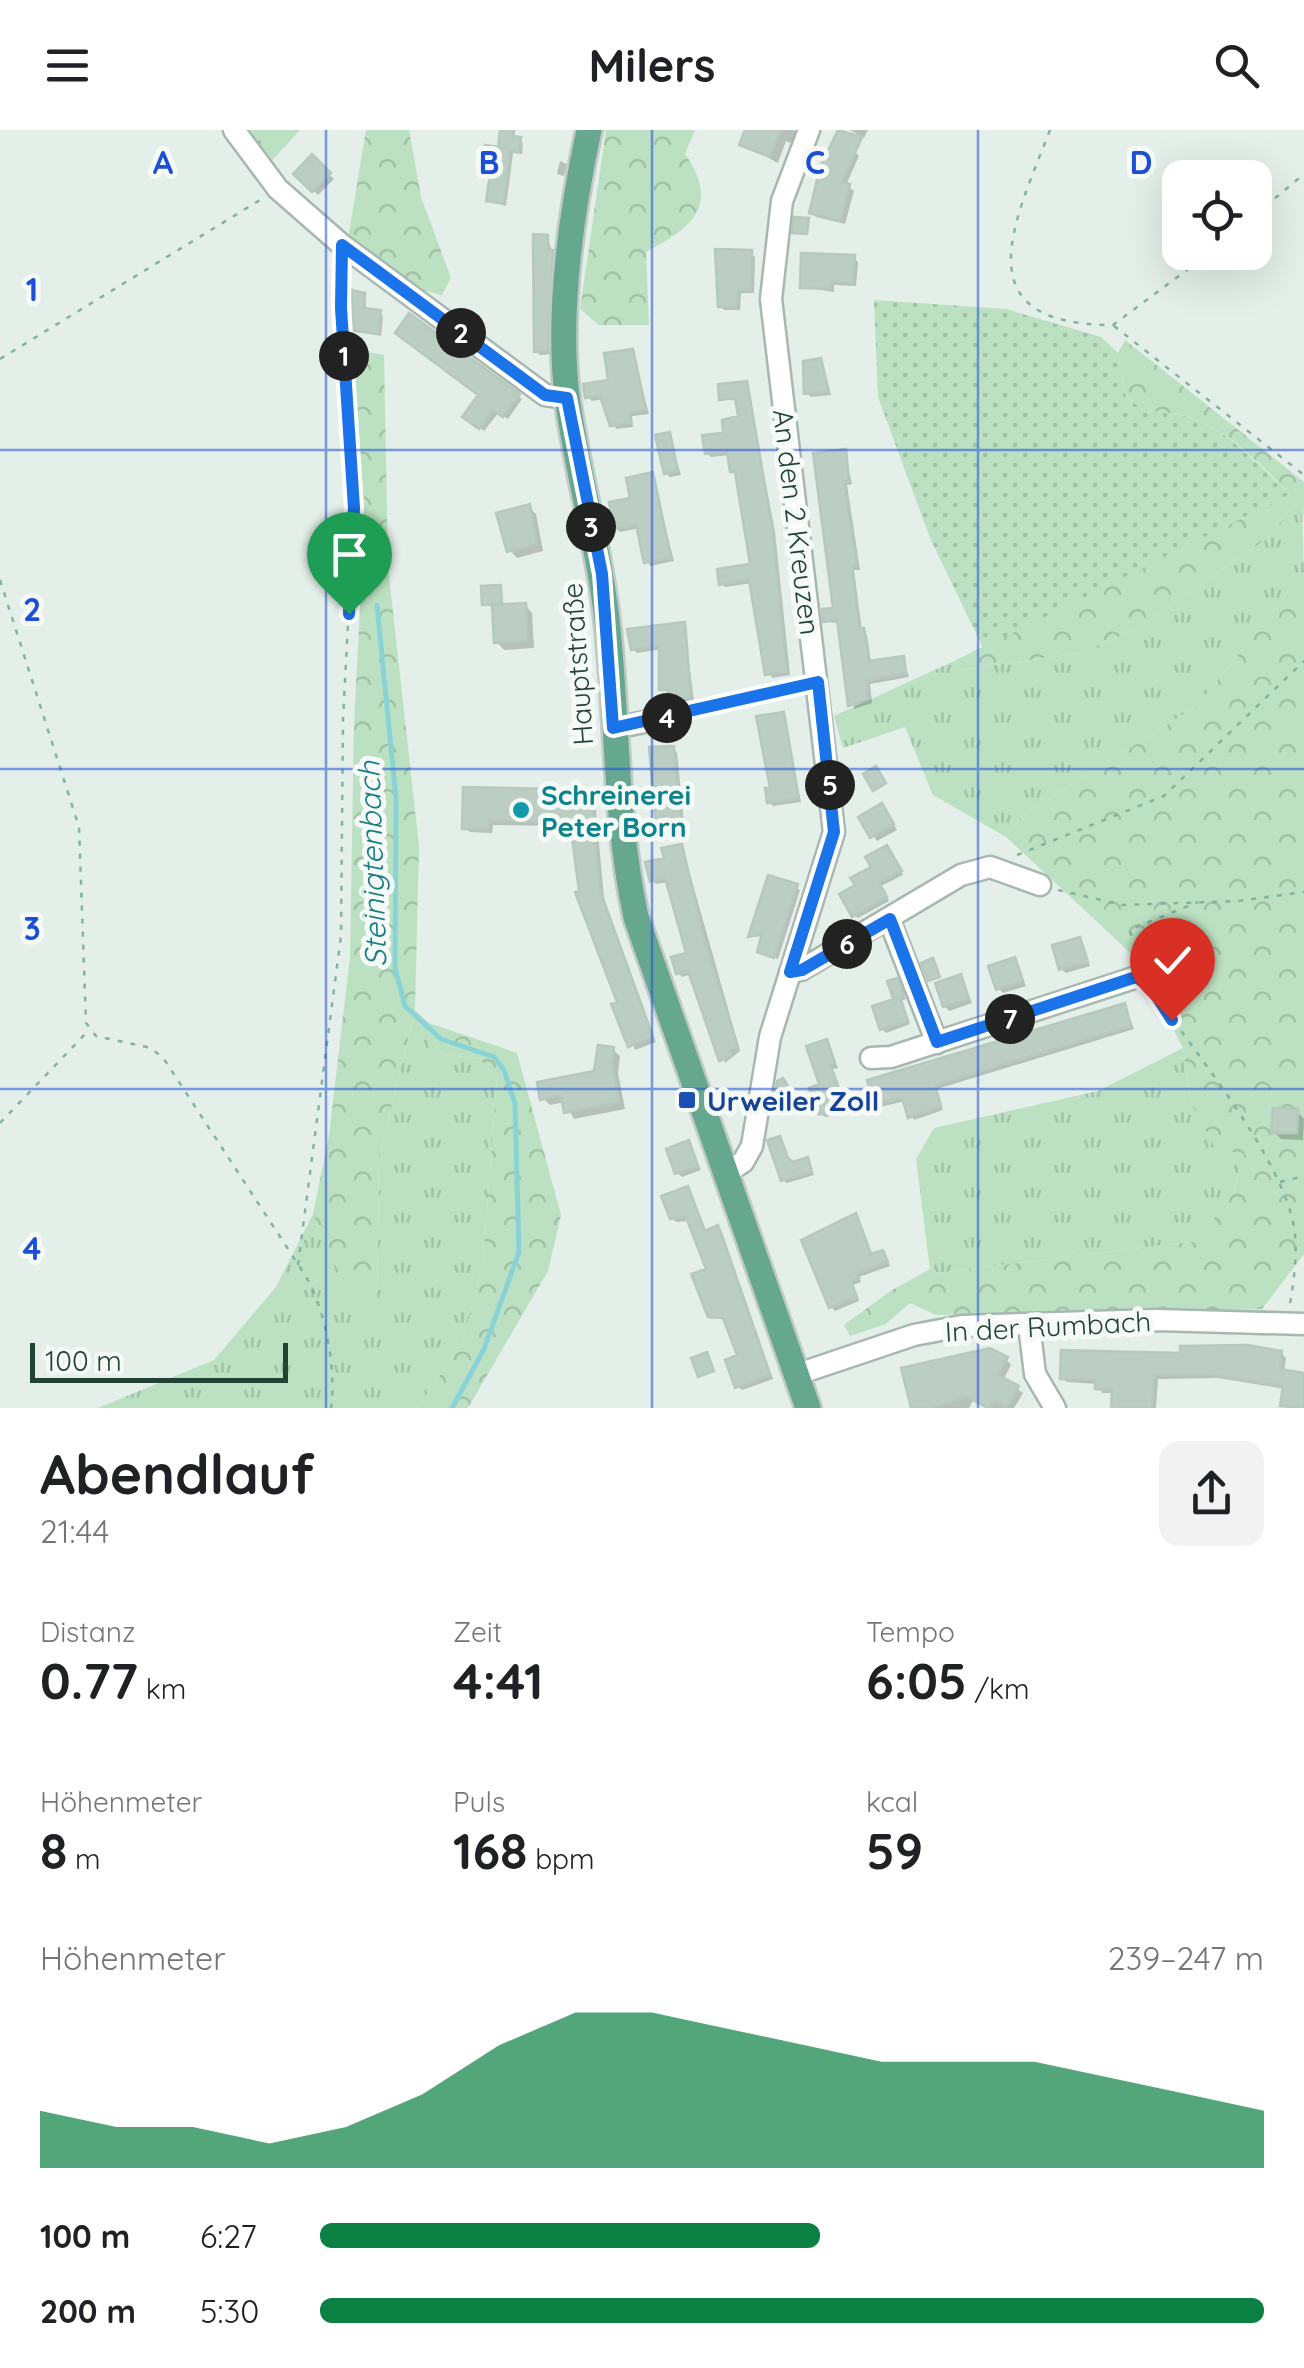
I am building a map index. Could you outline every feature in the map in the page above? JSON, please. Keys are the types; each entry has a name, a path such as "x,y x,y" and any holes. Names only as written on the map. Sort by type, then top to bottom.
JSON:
{"main road":[{"name":"Hauptstraße","path":"589,130 574,217 564,334 567,398 602,574 622,855 636,917 808,1408"}],"street":[{"path":"234,130 278,188 342,245 545,395 567,398"},
{"name":"An den 2 Kreuzen","path":"726,1173 743,1162 752,1146 770,1037 834,832 771,299 782,200 809,130"},
{"path":"613,728 672,717"},
{"path":"790,972 802,970 961,875 990,868 1040,886"},
{"path":"890,919 937,1042"},
{"path":"871,1058 891,1057 1136,977"},
{"name":"In der Rumbach","path":"798,1374 914,1335 962,1326 1296,1322"},
{"path":"1029,1325 1035,1374 1055,1408"}],"path":[{"path":"1050,130 1016,218 1009,249 1010,274 1023,299 1069,322 1113,326 1304,475"},
{"path":"1272,201 1304,174"},
{"path":"0,359 278,188"},
{"path":"298,1265 341,936 343,719 354,508 341,308 342,245"},
{"path":"1113,326 1187,270"},
{"path":"0,580 80,826 84,1000 90,1029 96,1036 151,1048 164,1059 298,1265 316,1294 324,1326 331,1408"},
{"path":"990,868 1164,796 1304,661"},
{"path":"672,717 818,682"},
{"path":"1040,886 1123,905 1304,892"},
{"path":"1198,902 1129,930 1147,968 1136,977 1150,986 1279,1182 1294,1226 1296,1322"},
{"path":"0,1123 90,1029"},
{"path":"1279,1182 1304,1176"}],"green space":[{"path":"223,130 300,130 259,175"},
{"path":"366,130 409,130 421,197 451,278 442,295 414,288 348,239"},
{"path":"606,130 695,130 685,154 696,172 701,201 688,224 646,252 649,325 599,325 580,309"},
{"path":"874,300 1006,309 1101,337 1118,353 1126,397 1146,412 1189,418 1226,436 1290,494 983,648 930,538 878,397"},
{"path":"1125,340 1304,482 1304,520 1302,504 1296,499 1275,533 1133,631 1079,653 961,670 952,662 1290,494 1226,436 1188,417 1146,412 1126,397 1118,353"},
{"path":"356,350 384,355 388,567 419,846 415,1010 379,1159 377,1307 364,1304 344,1284 313,1214 329,1135 350,957 354,722 364,533 349,358"},
{"path":"1296,499 1302,504 1304,572 1197,706 1023,815 1006,837 933,795 905,727 843,748 834,716 952,662 962,670 1079,653 1133,631 1275,533"},
{"path":"1304,572 1304,1254 1262,1309 936,1315 910,1303 886,1324 850,1336 844,1325 892,1290 930,1269 938,1273 1197,1241 1234,1191 1244,1154 1215,1148 1191,1103 1183,1048 1138,960 1006,837 1023,815 1197,706"},
{"path":"415,1010 429,1023 429,1045 444,1055 479,1058 497,1078 483,1263 463,1341 418,1408 98,1408 214,1360 276,1287 313,1214 344,1284 377,1306 379,1159"},
{"path":"429,1023 517,1053 561,1215 548,1271 468,1408 418,1408 463,1341 483,1263 497,1078 479,1058 444,1055 428,1045"},
{"path":"1183,1048 1191,1103 1244,1154 1234,1191 1197,1241 938,1273 930,1269 916,1159 934,1128 1098,1091"}],"building":[{"path":"500,130 513,130 512,136 521,137 519,152 510,151 504,204 486,201 490,175 481,174 485,145 498,147"},
{"path":"745,130 781,130 770,157 739,145"},
{"path":"838,130 862,137 842,182 850,184 841,221 809,213 820,167"},
{"path":"312,154 331,173 312,192 293,174"},
{"path":"794,217 809,218 807,234 792,233"},
{"path":"533,234 548,235 548,250 553,250 548,351 534,352"},
{"path":"715,249 752,250 751,290 738,290 737,307 718,307"},
{"path":"801,253 855,255 853,283 831,282 831,289 800,288"},
{"path":"352,290 365,293 364,308 381,310 378,334 354,331"},
{"path":"409,313 520,394 503,417 493,410 479,429 462,417 478,395 395,333"},
{"path":"633,349 646,410 629,413 631,423 610,426 600,396 585,398 583,384 608,380 604,353"},
{"path":"821,358 829,392 804,394 803,361"},
{"path":"747,381 772,526 787,672 765,675 749,580 719,585 717,569 750,564 735,472 730,472 727,452 705,454 702,435 723,433 722,420 738,416 735,398 719,400 718,384"},
{"path":"670,432 678,471 664,474 655,435"},
{"path":"846,449 849,481 844,482 857,566 852,567 859,628 864,628 869,661 904,656 906,673 867,681 868,699 848,706 837,620 823,622 822,609 833,608 813,453"},
{"path":"653,472 671,558 644,563 636,525 614,529 609,502 630,498 626,478"},
{"path":"530,504 537,544 507,552 496,513"},
{"path":"501,585 502,604 482,605 481,586"},
{"path":"526,603 528,641 494,643 492,605"},
{"path":"685,622 691,698 669,698 668,690 659,690 659,646 631,650 627,629"},
{"path":"784,712 799,799 767,803 765,788 770,788 756,716"},
{"path":"674,746 680,821 656,824 649,747"},
{"path":"876,766 886,783 873,791 863,774"},
{"path":"463,787 553,789 553,797 591,793 600,891 653,1037 628,1047 611,1004 617,1002 575,892 579,891 570,822 489,821 489,829 462,829"},
{"path":"882,803 894,824 870,838 858,817"},
{"path":"682,844 703,935 738,1047 730,1050 732,1056 719,1061 688,971 676,974 671,957 686,953 665,878 650,882 645,862 664,858 661,848"},
{"path":"887,845 902,871 879,882 887,897 852,917 839,894 855,885 850,878 871,867 865,857"},
{"path":"768,875 798,884 774,958 757,952 762,933 748,937"},
{"path":"1080,937 1088,962 1059,970 1052,945"},
{"path":"1015,957 1023,981 996,990 988,966"},
{"path":"933,958 940,977 928,981 921,963"},
{"path":"961,974 969,999 943,1007 935,983"},
{"path":"897,978 904,995 893,998 887,981"},
{"path":"900,997 908,1021 880,1030 872,1006"},
{"path":"1125,1003 1131,1026 935,1085 941,1106 908,1118 902,1098 874,1104 867,1080"},
{"path":"827,1039 835,1063 830,1065 847,1109 832,1115 818,1114 809,1088 819,1084 806,1046"},
{"path":"598,1045 614,1047 612,1064 619,1102 564,1113 561,1095 540,1100 537,1082 594,1071"},
{"path":"783,1078 790,1089 788,1111 772,1110 777,1081"},
{"path":"1273,1108 1298,1109 1297,1133 1271,1133"},
{"path":"780,1136 788,1158 793,1162 808,1157 812,1172 781,1181 767,1140"},
{"path":"689,1140 698,1166 675,1174 666,1149"},
{"path":"688,1186 705,1231 718,1225 770,1375 735,1388 725,1360 737,1355 723,1318 708,1317 691,1274 706,1269 686,1217 670,1219 661,1196"},
{"path":"856,1213 871,1254 883,1250 888,1262 857,1273 859,1278 851,1281 857,1297 829,1308 801,1240"},
{"path":"1247,1345 1282,1351 1280,1369 1304,1373 1304,1408 1280,1406 1283,1386 1211,1375 1154,1375 1152,1408 1111,1408 1112,1390 1095,1389 1095,1380 1060,1379 1061,1350 1180,1353 1180,1346"},
{"path":"990,1348 1008,1357 998,1375 1019,1386 1007,1407 996,1401 988,1408 967,1397 929,1408 911,1408 901,1368"},
{"path":"707,1352 714,1371 698,1377 691,1358"}],"waterway":[{"name":"Steinigtenbach","path":"377,605 396,799 395,968 405,1006 441,1039 494,1057 504,1070 515,1104 519,1252 484,1349 452,1408"}],"place":[{"name":"Schreinerei Peter Born","path":"521,810"},
{"name":"Urweiler Zoll","path":"687,1100"}],"route":[{"path":"349,614 354,508 341,308 342,245 545,395 567,398 602,574 613,728 818,682 834,832 790,972 802,970 890,919 937,1042 1136,977 1150,986 1172,1020"}]}
